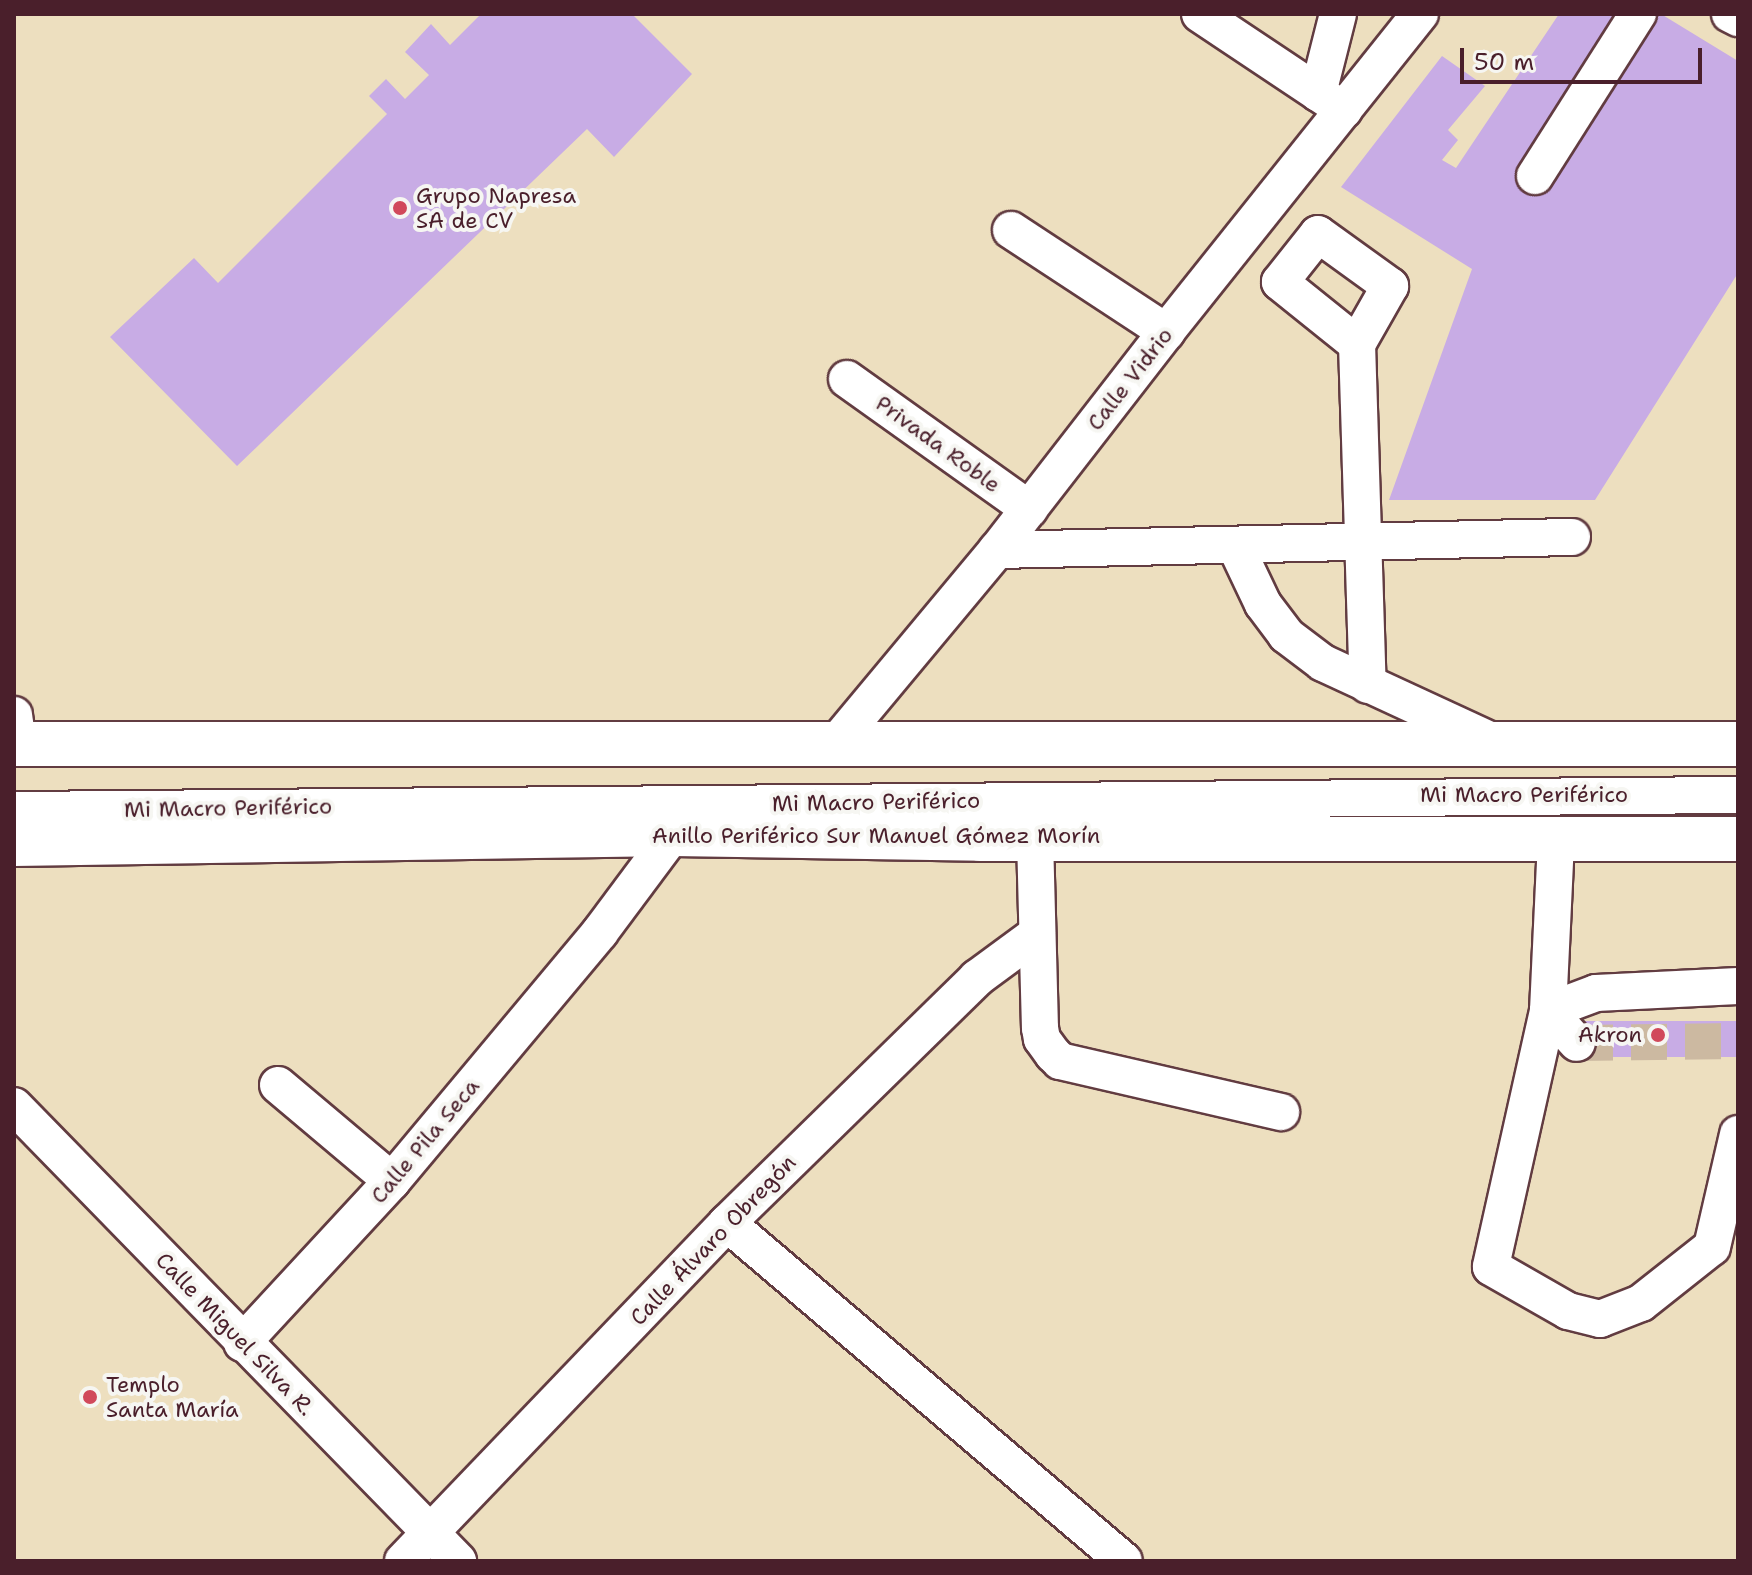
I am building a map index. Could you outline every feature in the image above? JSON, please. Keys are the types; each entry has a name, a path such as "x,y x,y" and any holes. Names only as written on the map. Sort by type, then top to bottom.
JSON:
{"highway":[{"path":"15,734 837,742 1738,744"},
{"name":"Anillo Periférico Sur Manuel Gómez Morín","path":"14,844 673,834 1556,841 1738,839"}],"street":[{"path":"1200,14 1331,102 1338,14"},
{"name":"Calle Vidrio","path":"837,742 997,550 1166,332 1331,102 1420,14"},
{"path":"1535,176 1638,14"},
{"path":"1730,14 1738,18"},
{"path":"1011,230 1166,332"},
{"path":"1357,344 1368,685"},
{"name":"Privada Roble","path":"847,379 1029,509"},
{"path":"997,550 1572,537"},
{"path":"1235,545 1263,604 1286,635 1323,663 1499,745"},
{"name":"Mi Macro Periférico","path":"14,788 1738,781"},
{"name":"Mi Macro Periférico","path":"14,810 1738,795"},
{"name":"Calle Pila Seca","path":"242,1343 392,1181 600,932 673,834"},
{"path":"1035,838 1040,1028 1047,1047 1060,1061 1281,1112"},
{"path":"1556,841 1548,1011 1491,1267 1568,1311 1600,1319 1641,1303 1712,1247 1738,1134"},
{"name":"Calle Álvaro Obregón","path":"403,1561 727,1223 977,978 1037,934"},
{"path":"1548,1011 1596,993 1738,986"},
{"path":"1548,1011 1577,1043"},
{"path":"278,1085 392,1181"},
{"name":"Calle Miguel Silva R.","path":"14,1106 458,1561"},
{"path":"727,1223 1124,1561"}],"building":[{"name":"Grupo Napresa SA de CV","path":"481,14 632,14 692,74 614,157 587,129 237,466 110,337 194,258 218,283 387,114 369,96 386,79 405,99 429,75 405,52 431,24 450,45"},
{"path":"1559,14 1661,14 1738,61 1738,273 1595,500 1389,500 1472,269 1341,187 1442,56 1485,86 1448,130 1458,140 1442,160 1456,168"},
{"name":"Akron","path":"1577,1021 1738,1021 1738,1057 1577,1057"}],"tunnel":[{"path":"1577,1043 1738,1041"}],"place":[{"name":"Grupo Napresa SA de CV","path":"400,208"},
{"name":"Akron","path":"1658,1035"},
{"name":"Templo Santa María","path":"90,1397"}]}
